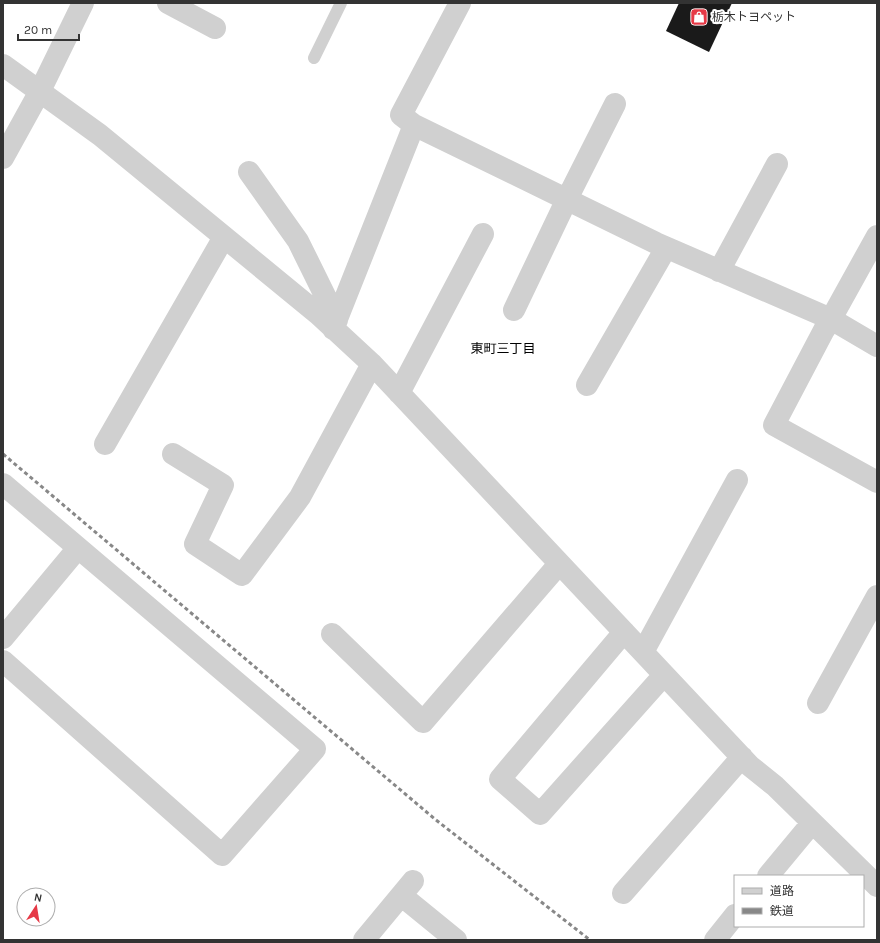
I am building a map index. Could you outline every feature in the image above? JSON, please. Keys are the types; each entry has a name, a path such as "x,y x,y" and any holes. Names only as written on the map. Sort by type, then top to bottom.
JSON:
{"street":[{"path":"3,158 40,91 83,3"},
{"path":"168,3 215,28"},
{"path":"460,3 401,115 414,125 666,248 831,319 877,346"},
{"path":"3,65 100,134 318,314 335,324 750,766 775,786 877,886"},
{"path":"514,310 615,104"},
{"path":"335,324 414,125"},
{"path":"719,271 777,164"},
{"path":"249,172 298,242 335,324"},
{"path":"399,393 483,234"},
{"path":"877,236 824,330 774,425 877,482"},
{"path":"105,444 224,237"},
{"path":"587,385 666,248"},
{"path":"173,454 223,485 195,544 242,575 300,498 372,364"},
{"path":"642,652 737,480"},
{"path":"3,484 315,749 222,855 3,661"},
{"path":"3,638 78,548"},
{"path":"332,634 423,722 559,564"},
{"path":"818,703 877,596"},
{"path":"624,632 500,779 540,814 664,675"},
{"path":"623,893 742,757"},
{"path":"769,875 812,823"},
{"path":"364,940 407,888 456,940"},
{"path":"714,940 734,917"}],"lane":[{"path":"314,58 341,3"}],"building":[{"name":"栃木トヨペット","path":"679,3 732,3 709,52 666,31"}],"railway":[{"path":"3,454 436,820 590,940"}],"place":[{"name":"栃木トヨペット","path":"699,17"}],"district":[{"name":"東町三丁目","path":"503,348"}]}
